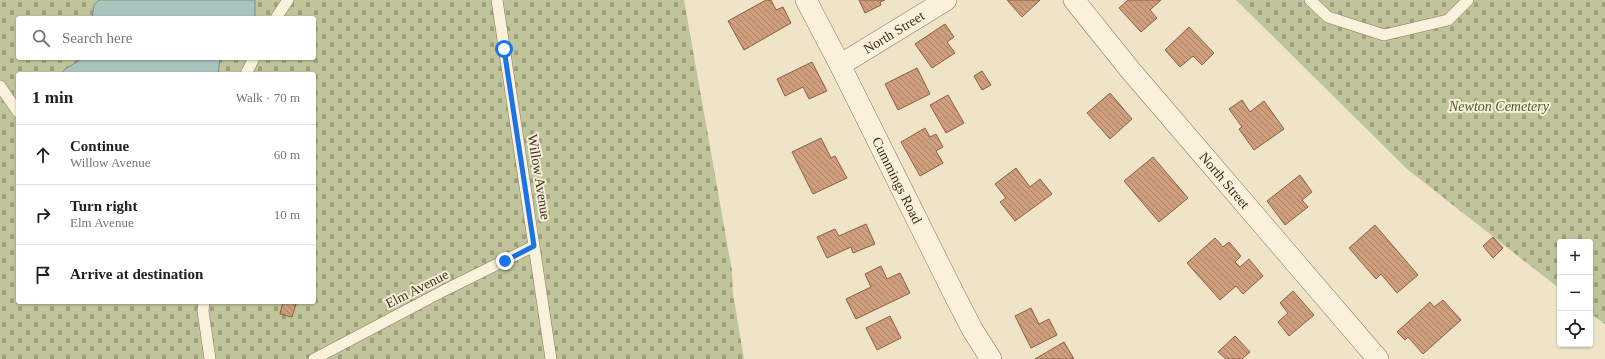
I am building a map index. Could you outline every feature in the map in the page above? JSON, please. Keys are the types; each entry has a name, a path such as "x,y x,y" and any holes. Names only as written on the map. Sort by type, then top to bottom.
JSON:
{"street":[{"name":"Cummings Road","path":"806,0 959,303 991,359"},
{"name":"North Street","path":"840,65 946,0"},
{"name":"North Street","path":"1074,0 1131,72 1378,359"}],"lane":[{"path":"277,16 288,0"},
{"name":"Willow Avenue","path":"497,0 551,359"},
{"path":"1310,0 1328,17 1384,35 1448,20 1468,0"},
{"path":"247,72 253,60"},
{"path":"0,86 16,109"},
{"name":"Elm Avenue","path":"314,359 445,290 534,246"},
{"path":"204,306 210,359"}],"green space":[{"path":"0,0 684,0 732,271 733,294 744,359 0,359"},
{"name":"Newton Cemetery","path":"1236,0 1605,0 1605,324 1593,315 1593,239 1557,239 1557,287 1407,169"}],"water":[{"path":"99,0 255,0 255,15 92,16 94,5"},
{"path":"81,60 220,60 218,72 63,72"}],"building":[{"path":"766,0 771,0 776,10 783,7 791,23 744,50 728,21"},
{"path":"859,0 885,0 880,2 881,5 865,13"},
{"path":"1007,0 1040,0 1022,17"},
{"path":"1128,0 1161,0 1150,10 1157,18 1141,32 1119,8"},
{"path":"945,24 954,37 947,42 955,53 932,68 915,44"},
{"path":"1189,27 1214,53 1202,65 1193,56 1180,67 1165,50"},
{"path":"812,62 827,91 809,99 803,87 785,96 777,79"},
{"path":"917,68 930,94 898,110 885,84"},
{"path":"982,71 991,85 982,90 974,76"},
{"path":"1110,93 1132,119 1110,139 1087,113"},
{"path":"948,95 964,123 946,133 930,105"},
{"path":"1242,100 1250,112 1264,101 1284,129 1254,150 1239,129 1242,127 1229,109"},
{"path":"925,128 930,137 936,134 943,147 936,151 943,163 920,176 901,142"},
{"path":"821,138 831,158 835,156 847,178 813,194 792,152"},
{"path":"1153,157 1188,198 1159,222 1124,181"},
{"path":"1016,168 1030,187 1040,179 1052,194 1015,221 1000,202 1006,198 995,184"},
{"path":"1300,175 1312,192 1302,200 1308,207 1285,225 1267,201"},
{"path":"866,224 875,244 853,253 851,247 827,258 817,237 835,229 839,236"},
{"path":"1375,225 1418,275 1397,293 1381,274 1376,279 1349,248"},
{"path":"1493,237 1503,248 1493,258 1483,246"},
{"path":"1215,238 1223,247 1229,242 1241,256 1235,262 1240,267 1249,259 1263,276 1243,294 1236,286 1220,300 1187,263"},
{"path":"881,266 887,279 900,273 910,293 856,319 846,299 871,287 865,274"},
{"path":"1293,291 1314,315 1289,336 1278,322 1288,313 1280,303"},
{"path":"1443,300 1461,320 1423,354 1408,337 1405,340 1397,332 1430,302 1434,307"},
{"path":"282,304 296,304 292,317 280,314"},
{"path":"1031,308 1039,324 1049,319 1057,335 1031,348 1015,316"},
{"path":"890,316 901,338 877,350 866,328"},
{"path":"1235,336 1250,352 1242,359 1226,359 1218,352"},
{"path":"1064,342 1074,359 1035,359"}],"route":[{"path":"504,49 534,246 505,261"}]}
